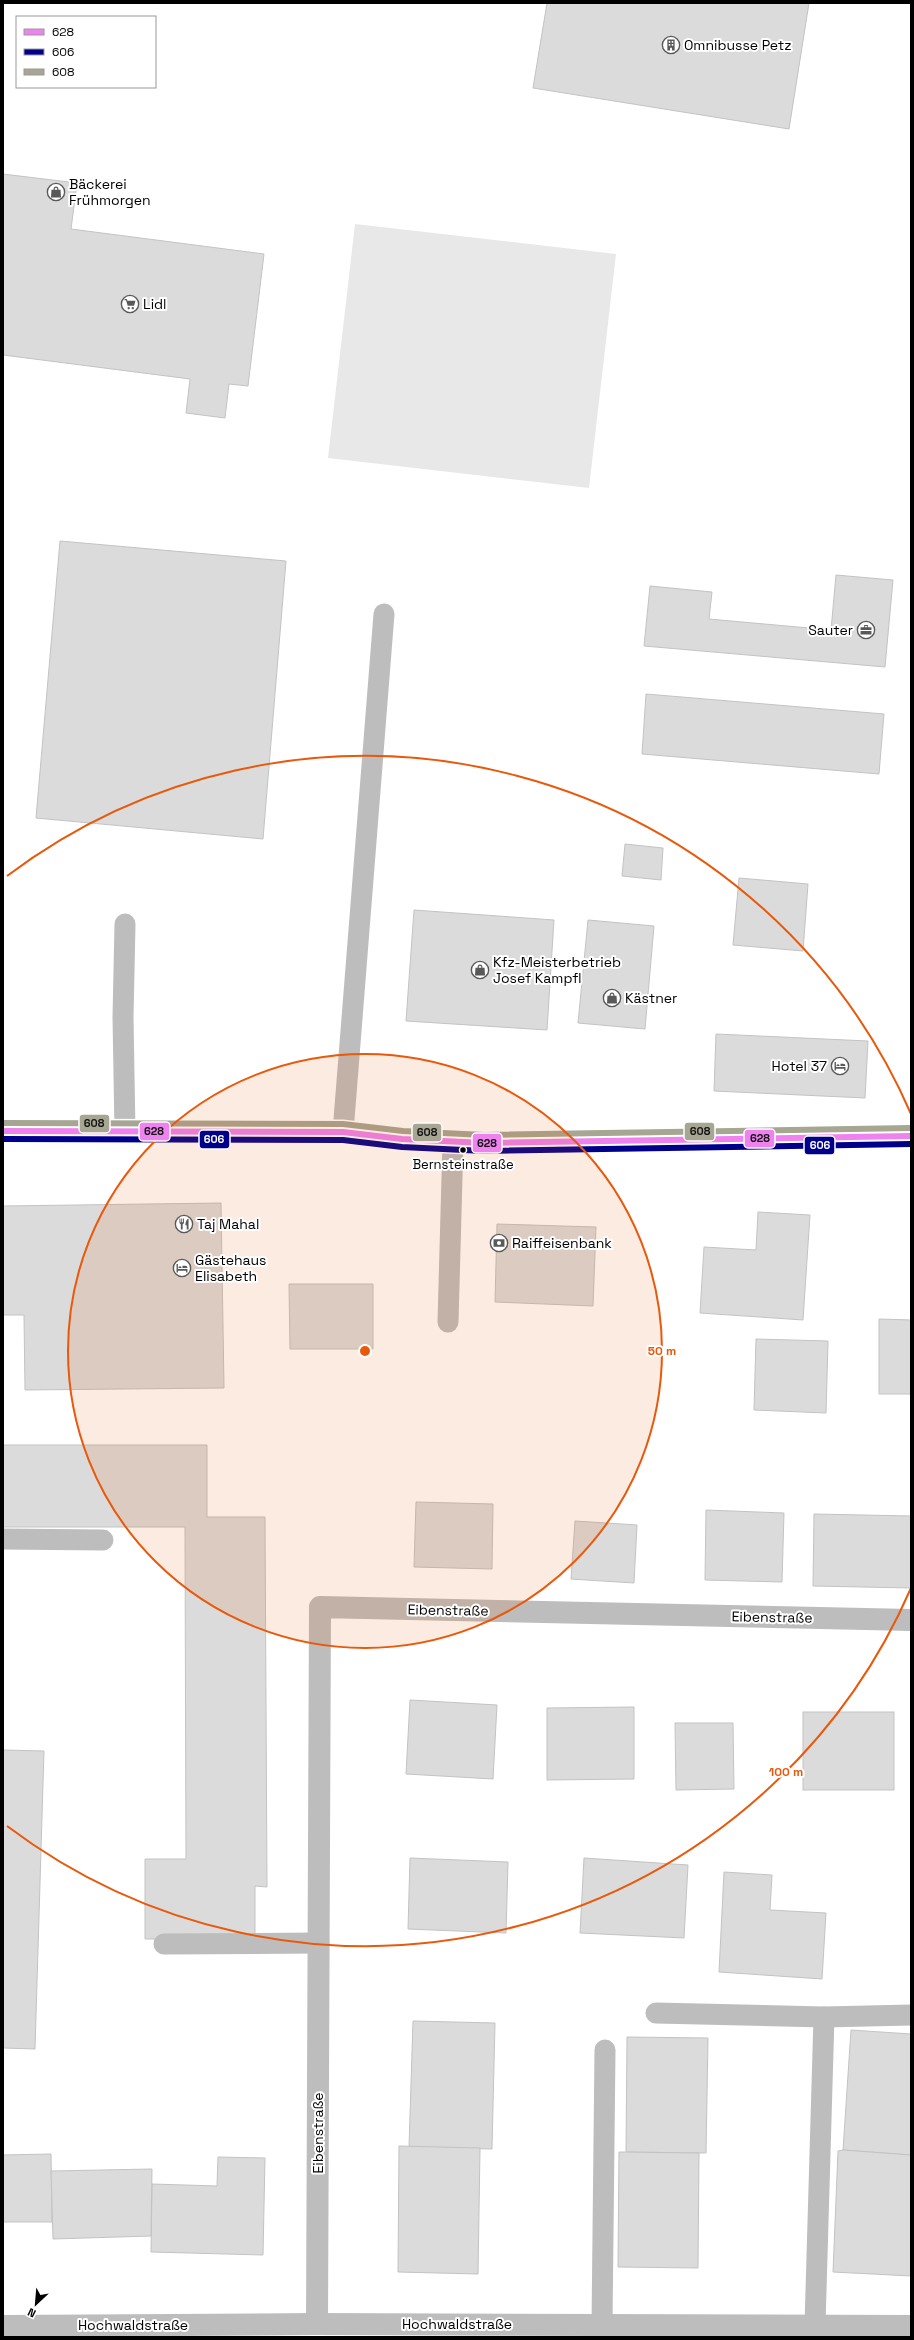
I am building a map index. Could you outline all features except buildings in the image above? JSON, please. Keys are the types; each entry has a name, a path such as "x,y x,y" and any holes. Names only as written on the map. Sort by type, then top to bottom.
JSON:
{"street":[{"path":"3,1131 343,1132 402,1139 484,1143 911,1136"},
{"name":"Eibenstraße","path":"317,2330 320,1607 911,1620"},
{"name":"Hochwaldstraße","path":"3,2326 317,2330 602,2325 681,2331 815,2326 911,2326"}],"lane":[{"path":"343,1132 384,614"},
{"path":"125,924 123,1017 125,1132"},
{"path":"448,1322 453,1141"},
{"path":"3,1539 103,1540"},
{"path":"164,1944 319,1943"},
{"path":"656,2013 824,2017 911,2015"},
{"path":"815,2326 824,2017"},
{"path":"602,2325 605,2050"}],"shaded area":[{"path":"355,224 616,254 589,488 328,458"}],"transit line":[{"name":"608","path":"3,1123 343,1124 403,1131 484,1135 911,1128"},
{"name":"628","path":"3,1131 343,1132 402,1139 484,1143 911,1136"},
{"name":"606","path":"3,1139 343,1140 402,1147 484,1151 911,1144"}],"place":[{"name":"Omnibusse Petz","path":"671,45"},
{"name":"Bäckerei Frühmorgen","path":"56,192"},
{"name":"Lidl","path":"130,304"},
{"name":"Sauter","path":"866,630"},
{"name":"Kfz-Meisterbetrieb Josef Kampfl","path":"480,970"},
{"name":"Kästner","path":"612,998"},
{"name":"Hotel 37","path":"840,1066"},
{"name":"Bernsteinstraße","path":"463,1150"},
{"name":"Taj Mahal","path":"184,1224"},
{"name":"Raiffeisenbank","path":"499,1243"},
{"name":"Gästehaus Elisabeth","path":"182,1268"}]}
